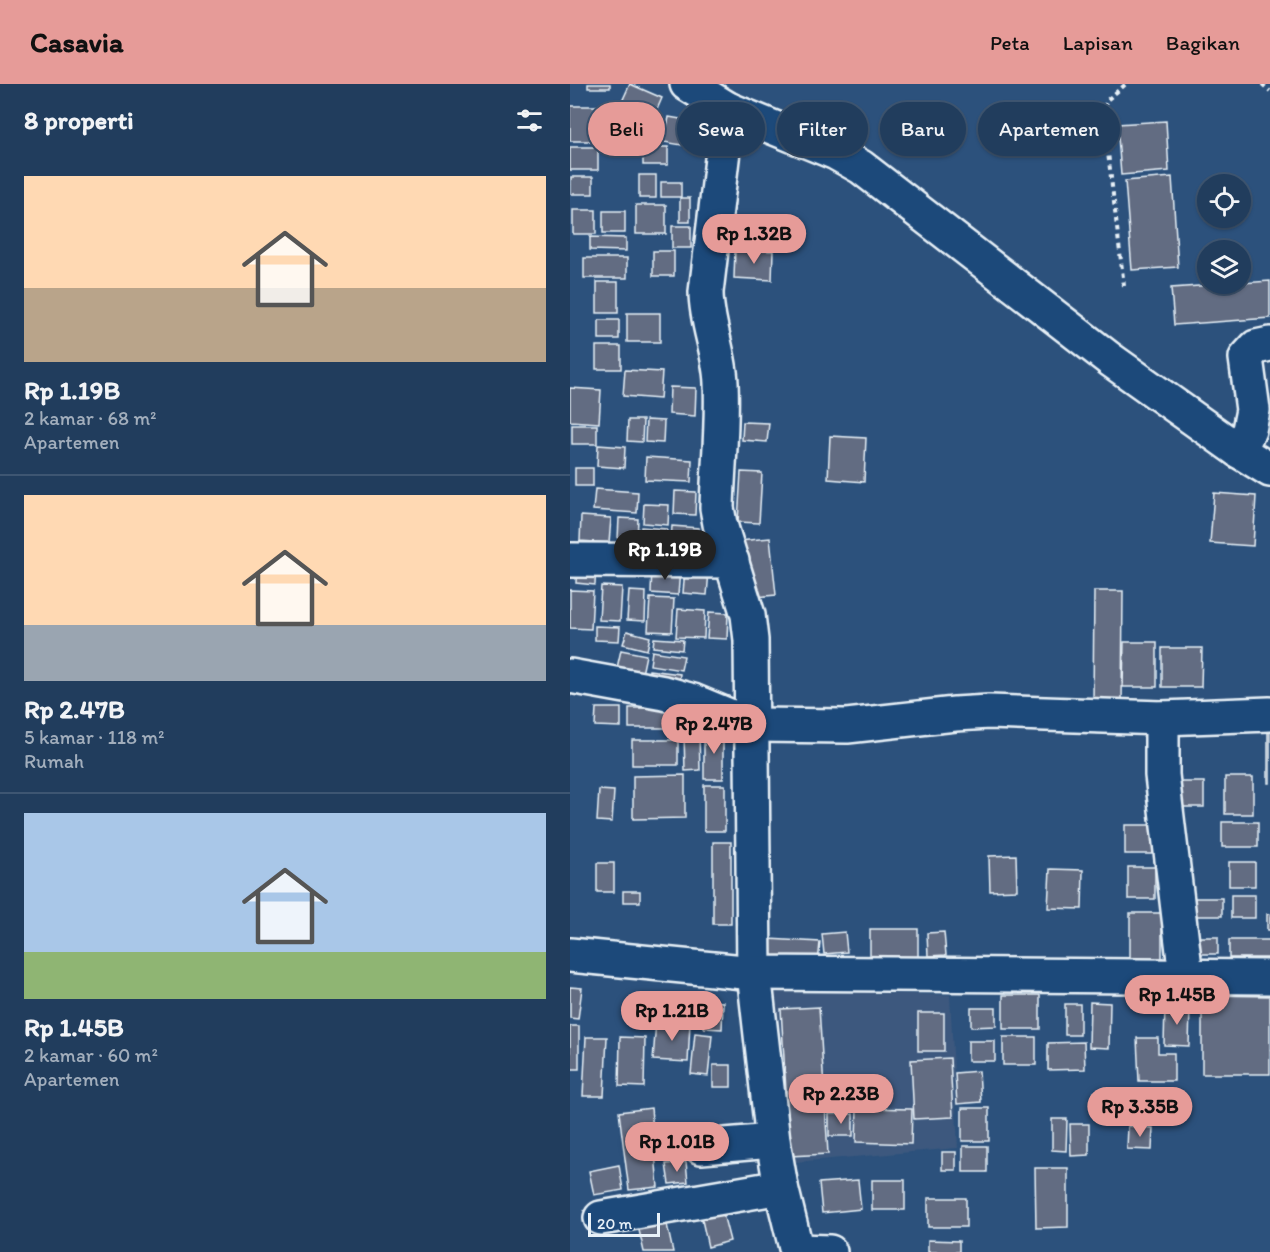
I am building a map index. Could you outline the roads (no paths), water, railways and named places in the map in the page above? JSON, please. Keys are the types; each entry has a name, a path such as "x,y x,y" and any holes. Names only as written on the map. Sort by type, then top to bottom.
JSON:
{"street":[{"path":"687,84 717,102"},
{"path":"765,124 836,153 861,168 1111,360 1239,451 1270,470"},
{"path":"722,156 706,292 706,309 719,359 722,383 717,508 750,626 754,973 773,1141 781,1187 797,1252 830,1252"},
{"path":"1239,451 1249,430 1253,410 1246,358 1256,347 1270,344"},
{"path":"570,560 732,561"},
{"path":"570,676 664,693 693,701 751,725 783,727 847,726 989,712 1162,718 1270,714"},
{"path":"1162,718 1163,783 1186,976"},
{"path":"570,955 754,973 1270,977"},
{"path":"701,1147 773,1141"},
{"path":"602,1218 781,1187"}]}
